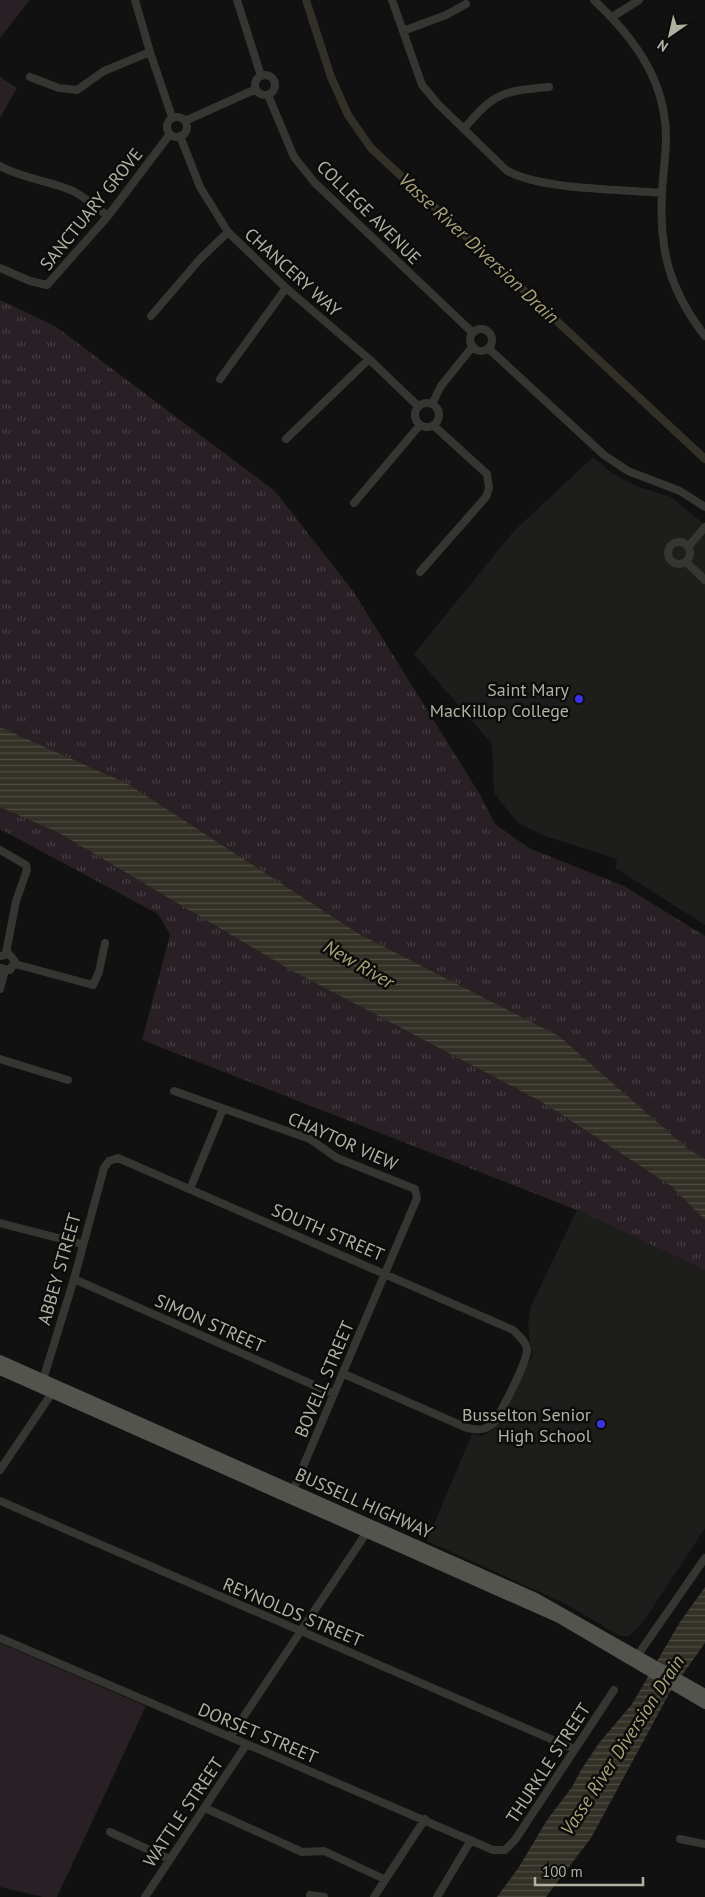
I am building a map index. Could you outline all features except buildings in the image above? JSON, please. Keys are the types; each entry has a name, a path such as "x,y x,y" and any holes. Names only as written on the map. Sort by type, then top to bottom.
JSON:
{"main road":[{"name":"BUSSELL HIGHWAY","path":"0,1360 56,1389 369,1528 536,1598 684,1687 705,1704"},
{"name":"BUSSELL HIGHWAY","path":"0,1370 42,1382"},
{"name":"BUSSELL HIGHWAY","path":"684,1687 705,1694"}],"street":[{"path":"135,0 172,117"},
{"path":"237,0 260,76"},
{"path":"392,0 422,85 438,104 506,170 526,180 662,192"},
{"path":"594,0 612,17 645,61 658,88 664,114 666,138 662,192 662,238 667,262 686,311 705,336"},
{"path":"612,17 639,0"},
{"path":"403,31 446,15 466,4"},
{"path":"30,77 59,88 77,90 104,70 150,52"},
{"path":"260,76 270,76 274,81 274,90 268,95 261,94 256,89 255,82 260,76"},
{"path":"464,129 487,103 504,92 549,87"},
{"path":"185,121 256,89"},
{"name":"COLLEGE AVENUE","path":"268,95 294,157 315,183 473,333"},
{"path":"172,117 180,117 185,121 186,130 180,136 170,134 167,125 172,117"},
{"name":"SANCTUARY GROVE","path":"0,268 30,281 47,285 108,216 170,134"},
{"name":"CHANCERY WAY","path":"180,136 200,187 228,232 286,288 368,359 418,406"},
{"path":"0,166 13,174 45,181 74,192 108,216"},
{"path":"151,316 200,259 228,232"},
{"path":"220,379 286,288"},
{"path":"482,329 488,332 492,340 488,348 481,350 473,346 471,339 473,333 482,329"},
{"path":"432,404 441,386 473,346"},
{"path":"488,348 604,455 628,471 680,491 705,507"},
{"path":"286,439 368,359"},
{"path":"426,403 432,404 438,413 433,425 427,427 420,425 414,415 418,406 426,403"},
{"path":"354,503 420,425"},
{"path":"420,572 486,497 489,488 487,474 433,425"},
{"path":"688,547 705,526"},
{"path":"677,543 688,547 690,556 686,562 678,564 673,562 669,556 669,551 677,543"},
{"path":"686,562 705,580"},
{"path":"0,850 26,865 27,870 16,901 3,954 12,955 15,964"},
{"path":"15,964 93,985 99,972 106,943"},
{"path":"0,990 2,969 12,968 15,964"},
{"path":"0,1059 68,1080"},
{"name":"CHAYTOR VIEW","path":"174,1090 310,1139 336,1158 409,1185 415,1189 417,1198 384,1273"},
{"path":"190,1189 223,1109"},
{"name":"SOUTH STREET","path":"109,1161 118,1158 513,1330 523,1339 527,1347 526,1359 497,1419 490,1427 480,1431 467,1428 344,1374"},
{"name":"ABBEY STREET","path":"42,1382 74,1279 104,1168 109,1161"},
{"path":"0,1223 82,1244"},
{"name":"BOVELL STREET","path":"292,1493 344,1374 384,1273"},
{"name":"SIMON STREET","path":"74,1279 334,1394"},
{"path":"0,1470 56,1389"},
{"name":"REYNOLDS STREET","path":"0,1501 574,1749"},
{"path":"230,1737 369,1528"},
{"path":"635,1658 705,1558"},
{"name":"DORSET STREET","path":"0,1638 246,1745 425,1820 490,1850 505,1850"},
{"name":"THURKLE STREET","path":"505,1850 514,1840 614,1690"},
{"name":"WATTLE STREET","path":"145,1897 246,1745"},
{"path":"205,1808 302,1852 324,1851 384,1879"},
{"path":"374,1897 384,1879 425,1820"},
{"path":"110,1832 169,1859"},
{"path":"680,1839 705,1844"},
{"path":"437,1897 471,1840"},
{"path":"310,1895 324,1897"}],"shaded area":[{"name":"Saint Mary MacKillop College","path":"593,457 612,473 636,486 671,497 705,525 705,925 615,868 617,859 542,835 518,823 494,793 492,744 414,654 513,532"},
{"name":"Busselton Senior High School","path":"577,1210 705,1270 705,1528 642,1624 629,1636 620,1636 566,1604 427,1541 472,1434 483,1436 491,1431 502,1418 532,1356 528,1325 531,1306"}],"green space":[{"path":"0,0 30,0 0,38"},
{"path":"0,77 17,88 0,118"},
{"path":"0,300 55,326 275,491 353,591 479,793 495,824 529,848 624,886 705,936 705,1159 687,1148 559,1036 361,935 128,784 0,727"},
{"path":"0,807 59,833 287,968 542,1102 671,1186 705,1220 705,1270 577,1210 142,1040 170,935 158,914 0,829"},
{"path":"0,1643 146,1706 57,1897 43,1897 0,1887"}],"water":[{"name":"New River","path":"0,727 128,784 361,935 559,1036 687,1148 705,1159 705,1220 671,1186 542,1102 287,968 59,833 0,807"},
{"path":"705,1587 705,1643 670,1692 591,1838 546,1897 497,1897 519,1867 547,1820 572,1787 599,1743 632,1704 680,1622"}],"waterway":[{"name":"Vasse River Diversion Drain","path":"306,0 331,77 348,115 371,148 705,459"}],"place":[{"name":"Saint Mary MacKillop College","path":"579,699"},
{"name":"Busselton Senior High School","path":"601,1424"}]}
